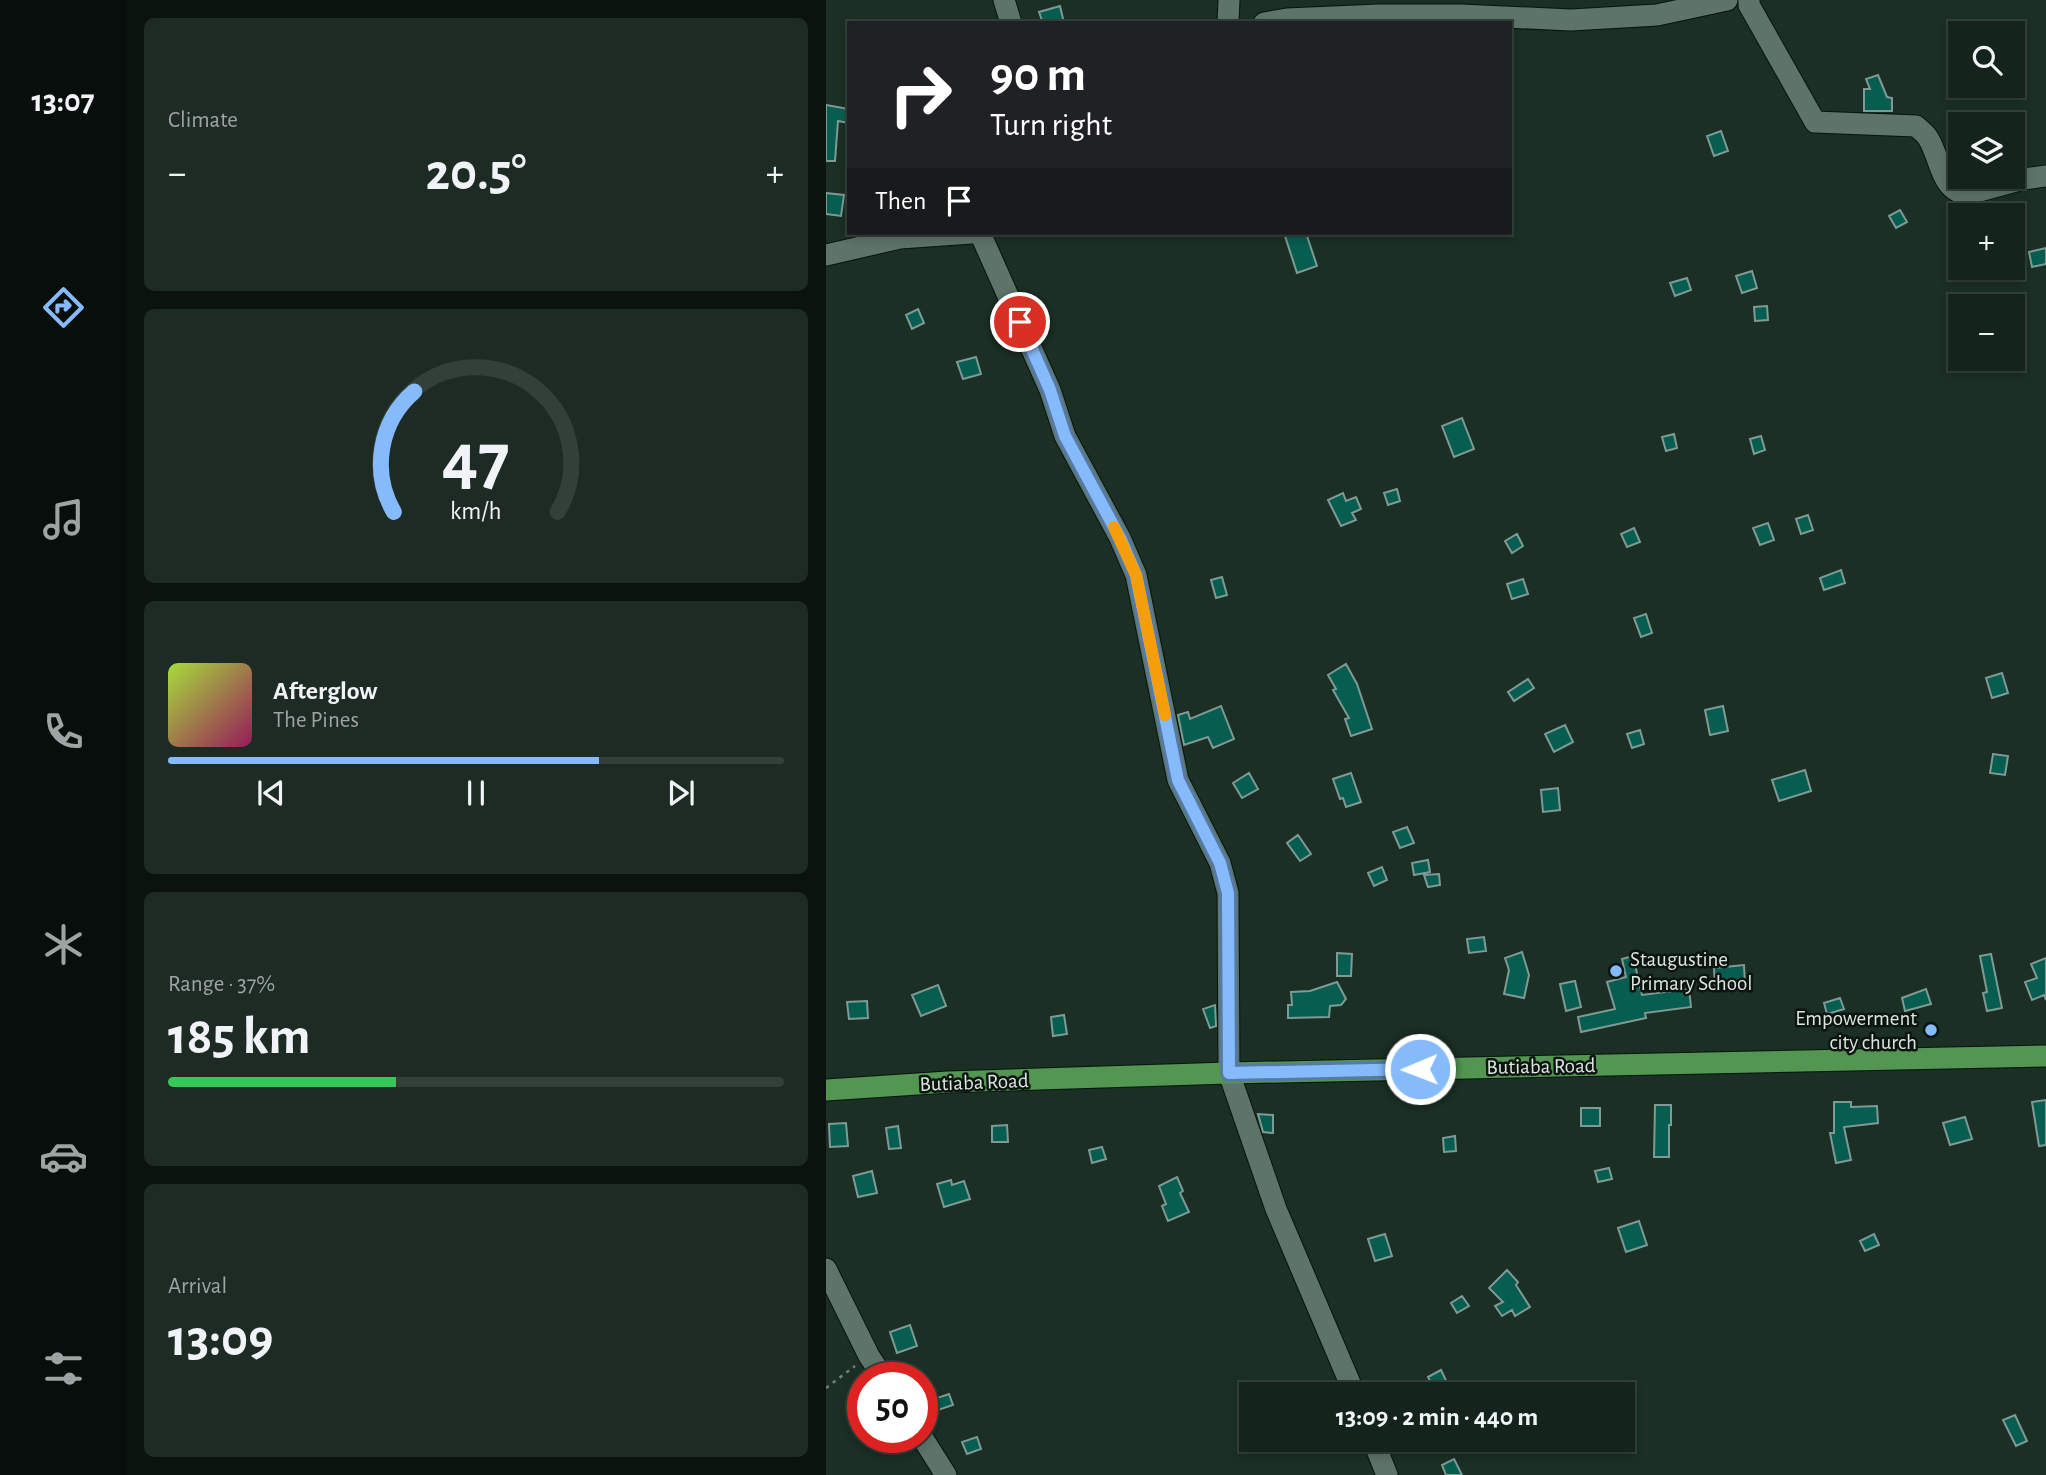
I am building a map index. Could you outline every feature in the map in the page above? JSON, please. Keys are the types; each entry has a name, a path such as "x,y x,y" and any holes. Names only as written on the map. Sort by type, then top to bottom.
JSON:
{"main road":[{"name":"Butiaba Road","path":"826,1090 948,1082 1229,1073 2046,1056"}],"street":[{"path":"1004,0 1010,21"},
{"path":"1228,21 1229,0"},
{"path":"1276,21 1393,15 1571,20 1657,15 1727,0"},
{"path":"1747,1 1815,121 1916,126 1927,136 1950,188 1960,193 1968,194 2023,179 2046,176"},
{"path":"826,255 900,238 943,235"},
{"path":"981,235 1050,390 1065,436 1120,538 1136,575 1178,780 1220,863 1228,893 1229,1073 1276,1209 1349,1382"},
{"path":"826,1269 873,1362"},
{"path":"1378,1452 1387,1475"},
{"path":"932,1453 946,1475"}],"path":[{"path":"826,1388 869,1356"}],"building":[{"path":"1060,6 1064,21 1042,21 1039,12"},
{"path":"1878,75 1887,97 1892,98 1892,111 1864,111 1864,89 1870,89 1866,79"},
{"path":"826,105 847,109 847,123 838,121 835,161 826,161"},
{"path":"1721,131 1728,151 1714,156 1707,136"},
{"path":"826,193 844,195 841,216 826,214"},
{"path":"1900,210 1907,222 1896,228 1889,216"},
{"path":"1285,235 1307,235 1317,266 1297,273"},
{"path":"2046,248 2046,264 2032,267 2029,252"},
{"path":"1752,271 1757,288 1742,293 1736,276"},
{"path":"1687,278 1691,290 1675,296 1670,283"},
{"path":"1767,306 1768,320 1755,321 1754,307"},
{"path":"918,309 924,323 912,329 906,315"},
{"path":"976,357 981,374 963,379 957,362"},
{"path":"1462,418 1474,449 1454,457 1442,426"},
{"path":"1674,434 1677,448 1666,451 1662,437"},
{"path":"1761,436 1765,450 1754,454 1750,439"},
{"path":"1397,489 1400,501 1388,505 1384,493"},
{"path":"1343,493 1346,501 1356,497 1361,509 1352,513 1356,520 1341,526 1328,500"},
{"path":"1808,515 1813,530 1801,534 1796,519"},
{"path":"1768,523 1774,540 1760,545 1753,528"},
{"path":"1634,528 1640,542 1627,547 1621,534"},
{"path":"1517,534 1523,546 1512,553 1505,541"},
{"path":"1841,570 1845,583 1824,590 1820,578"},
{"path":"1222,577 1227,595 1216,598 1211,580"},
{"path":"1523,579 1528,594 1512,599 1507,584"},
{"path":"1646,614 1652,633 1641,637 1634,618"},
{"path":"1346,664 1357,684 1372,729 1351,736 1345,719 1349,718 1328,675"},
{"path":"2002,673 2008,693 1992,698 1986,678"},
{"path":"1528,679 1534,688 1514,701 1508,692"},
{"path":"1221,706 1234,739 1213,748 1208,737 1184,745 1178,715 1188,712 1190,719"},
{"path":"1723,706 1728,731 1710,735 1705,710"},
{"path":"1565,725 1573,742 1554,752 1545,734"},
{"path":"1640,730 1644,744 1632,748 1627,734"},
{"path":"1993,754 2008,756 2005,775 1990,773"},
{"path":"1805,770 1811,791 1779,801 1772,780"},
{"path":"1249,773 1258,789 1242,798 1233,783"},
{"path":"1351,773 1361,802 1346,807 1333,779"},
{"path":"1558,788 1560,810 1543,812 1541,790"},
{"path":"1407,827 1414,843 1400,848 1393,832"},
{"path":"1298,835 1311,854 1300,861 1287,843"},
{"path":"1428,860 1430,872 1414,875 1412,863"},
{"path":"1382,867 1387,880 1374,886 1368,873"},
{"path":"1439,874 1440,885 1428,887 1424,875"},
{"path":"1484,937 1486,951 1469,953 1467,939"},
{"path":"1522,952 1529,975 1524,998 1504,994 1509,970 1505,958"},
{"path":"1337,953 1352,954 1351,976 1337,976"},
{"path":"1991,954 2002,1008 1987,1011 1983,993 1987,992 1980,956"},
{"path":"1633,956 1642,995 1689,989 1691,1007 1645,1013 1646,1018 1581,1032 1578,1017 1615,1009 1607,982 1626,977 1622,959"},
{"path":"2046,958 2046,1000 2044,995 2032,1000 2025,982 2037,978 2031,964"},
{"path":"1744,965 1745,984 1715,986 1714,968"},
{"path":"1575,981 1581,1007 1566,1011 1560,984"},
{"path":"1337,982 1346,999 1341,1005 1330,1006 1329,1017 1288,1018 1288,1005 1292,1005 1291,992 1310,991"},
{"path":"938,985 946,1006 921,1016 912,995"},
{"path":"1926,989 1931,1004 1905,1011 1902,998"},
{"path":"1840,998 1844,1009 1827,1014 1824,1003"},
{"path":"867,1001 868,1018 849,1019 847,1002"},
{"path":"1215,1005 1216,1026 1210,1028 1203,1009"},
{"path":"1064,1015 1067,1034 1053,1036 1051,1017"},
{"path":"2046,1100 2046,1145 2039,1146 2032,1102"},
{"path":"1834,1102 1851,1102 1851,1107 1877,1106 1878,1123 1844,1127 1851,1160 1836,1163 1830,1133 1834,1133"},
{"path":"1655,1105 1671,1105 1669,1157 1654,1157"},
{"path":"1581,1108 1600,1108 1600,1126 1581,1126"},
{"path":"1258,1114 1273,1115 1273,1133 1263,1132"},
{"path":"1965,1117 1972,1139 1950,1145 1943,1123"},
{"path":"846,1123 848,1146 830,1147 829,1124"},
{"path":"1007,1125 1008,1142 992,1142 992,1126"},
{"path":"898,1126 901,1148 889,1149 886,1128"},
{"path":"1455,1136 1456,1151 1444,1152 1443,1138"},
{"path":"1102,1147 1106,1159 1092,1163 1089,1150"},
{"path":"1609,1168 1612,1179 1598,1182 1595,1171"},
{"path":"872,1171 877,1193 858,1197 853,1176"},
{"path":"1177,1177 1183,1191 1180,1193 1189,1212 1168,1221 1162,1206 1166,1204 1159,1186"},
{"path":"951,1180 952,1185 964,1181 970,1199 944,1207 937,1184"},
{"path":"1639,1221 1647,1245 1626,1252 1618,1228"},
{"path":"1385,1234 1392,1256 1375,1261 1368,1239"},
{"path":"1874,1234 1879,1245 1865,1251 1860,1241"},
{"path":"1507,1270 1518,1282 1516,1285 1530,1307 1515,1316 1512,1310 1502,1316 1495,1306 1503,1302 1489,1288"},
{"path":"1462,1296 1469,1306 1457,1313 1451,1303"},
{"path":"910,1325 917,1346 897,1353 890,1332"},
{"path":"1441,1370 1447,1382 1430,1382 1428,1377"},
{"path":"949,1394 953,1405 938,1410 938,1398"},
{"path":"2015,1415 2027,1441 2016,1446 2003,1420"},
{"path":"977,1437 981,1449 967,1454 962,1442"},
{"path":"1454,1459 1462,1475 1446,1475 1442,1465"}],"slow traffic":[{"path":"1114,527 1136,575 1165,715"}],"place":[{"name":"Staugustine Primary School","path":"1616,971"},
{"name":"Empowerment city church","path":"1931,1030"}],"route":[{"path":"1020,322 1050,390 1065,436 1120,538 1136,575 1178,780 1224,876 1228,893 1229,1073 1420,1069"}]}
